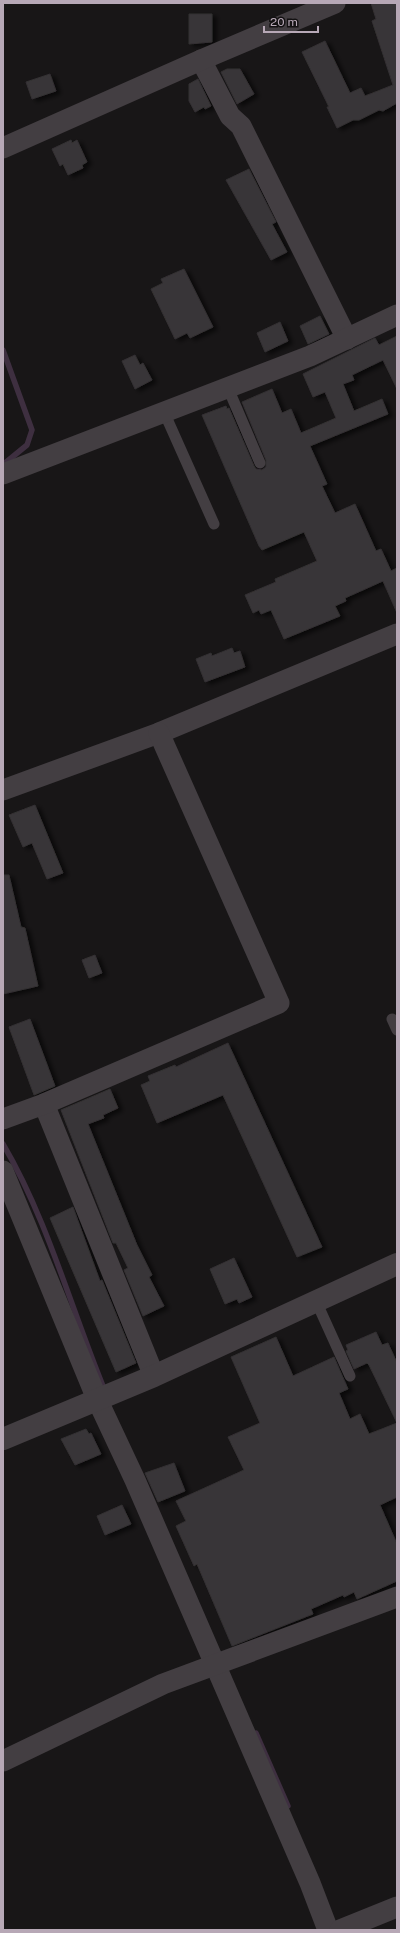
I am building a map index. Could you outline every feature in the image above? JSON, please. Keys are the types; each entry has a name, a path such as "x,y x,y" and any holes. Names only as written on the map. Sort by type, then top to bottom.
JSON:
{"street":[{"path":"3,148 201,60 335,3"},
{"path":"201,60 230,116 241,126 347,340"},
{"path":"3,474 228,388 347,340 397,315"},
{"path":"3,790 159,733 397,634"},
{"path":"3,1119 44,1104 279,1004 159,733"},
{"path":"44,1104 154,1376"},
{"path":"3,1171 104,1397 135,1480 307,1876 328,1930"},
{"path":"3,1439 154,1376 397,1264"},
{"path":"3,1761 163,1684 397,1597"},
{"path":"340,1930 397,1907"}],"lane":[{"path":"228,388 260,463"},
{"path":"164,412 214,524"},
{"path":"392,1019 397,1030"},
{"path":"316,1301 350,1376"}],"building":[{"path":"371,3 397,3 397,103 383,111 379,110 359,120 353,120 337,128 327,107 329,107 302,52 325,41 350,93 361,88 365,96 393,85 372,21 376,19"},
{"path":"189,14 212,14 212,42 189,44"},
{"path":"227,69 240,69 254,94 237,104 221,72"},
{"path":"50,74 56,91 32,99 26,82"},
{"path":"198,79 211,106 205,109 204,107 195,112 189,101 189,84"},
{"path":"71,140 72,143 77,140 87,162 82,165 83,168 68,175 63,164 60,166 52,149"},
{"path":"249,169 276,222 272,224 287,252 271,260 226,180"},
{"path":"184,269 213,327 190,338 187,333 175,339 151,289 163,283 161,279"},
{"path":"320,316 329,334 308,344 300,326"},
{"path":"280,322 288,341 265,352 257,333"},
{"path":"397,336 397,389 383,360 352,375 354,380 343,384 354,411 382,399 388,414 310,446 327,484 322,486 335,513 355,504 376,551 381,549 391,571 397,568 397,613 383,581 345,598 346,601 335,606 340,616 284,639 271,610 261,614 259,610 253,613 245,595 276,582 275,579 317,561 304,532 262,550 202,415 226,406 227,409 229,408 254,466 256,469 262,470 266,467 266,460 242,402 272,389 282,413 291,409 301,433 336,418 325,392 313,397 303,374 375,338 379,345"},
{"path":"135,355 140,365 143,363 152,380 135,389 122,361"},
{"path":"232,648 234,653 240,651 245,667 205,682 196,659 211,653 212,656"},
{"path":"35,805 63,873 47,879 32,843 23,847 9,815"},
{"path":"3,875 9,875 21,927 25,928 38,986 3,994"},
{"path":"95,955 102,973 89,978 82,960"},
{"path":"30,1019 55,1086 34,1095 9,1027"},
{"path":"228,1043 322,1247 297,1257 223,1095 157,1123 141,1085 150,1081 148,1076 175,1065 176,1067"},
{"path":"110,1089 118,1108 103,1115 104,1118 88,1124 137,1245 152,1275 149,1277 164,1306 143,1316 124,1270 128,1268 116,1243 113,1243 61,1110"},
{"path":"73,1207 100,1281 102,1280 136,1363 116,1372 50,1218"},
{"path":"234,1258 252,1297 239,1303 237,1299 225,1304 210,1269"},
{"path":"376,1332 382,1345 388,1343 397,1363 397,1423 369,1365 367,1363 354,1369 346,1351 348,1350 346,1345"},
{"path":"276,1337 293,1376 334,1357 348,1389 339,1393 350,1419 360,1414 369,1434 397,1423 397,1497 380,1505 397,1544 397,1581 357,1599 354,1592 344,1597 343,1595 311,1609 313,1614 232,1646 197,1564 194,1566 176,1526 186,1521 176,1501 244,1470 228,1437 260,1423 231,1357"},
{"path":"86,1429 89,1434 91,1433 101,1454 75,1465 61,1439"},
{"path":"174,1463 185,1491 158,1502 145,1473"},
{"path":"122,1505 131,1524 105,1535 97,1516"}],"waterway":[{"path":"3,350 32,430 27,445 5,463"},
{"path":"3,1144 33,1202 103,1386"},
{"path":"256,1733 288,1806"}]}
